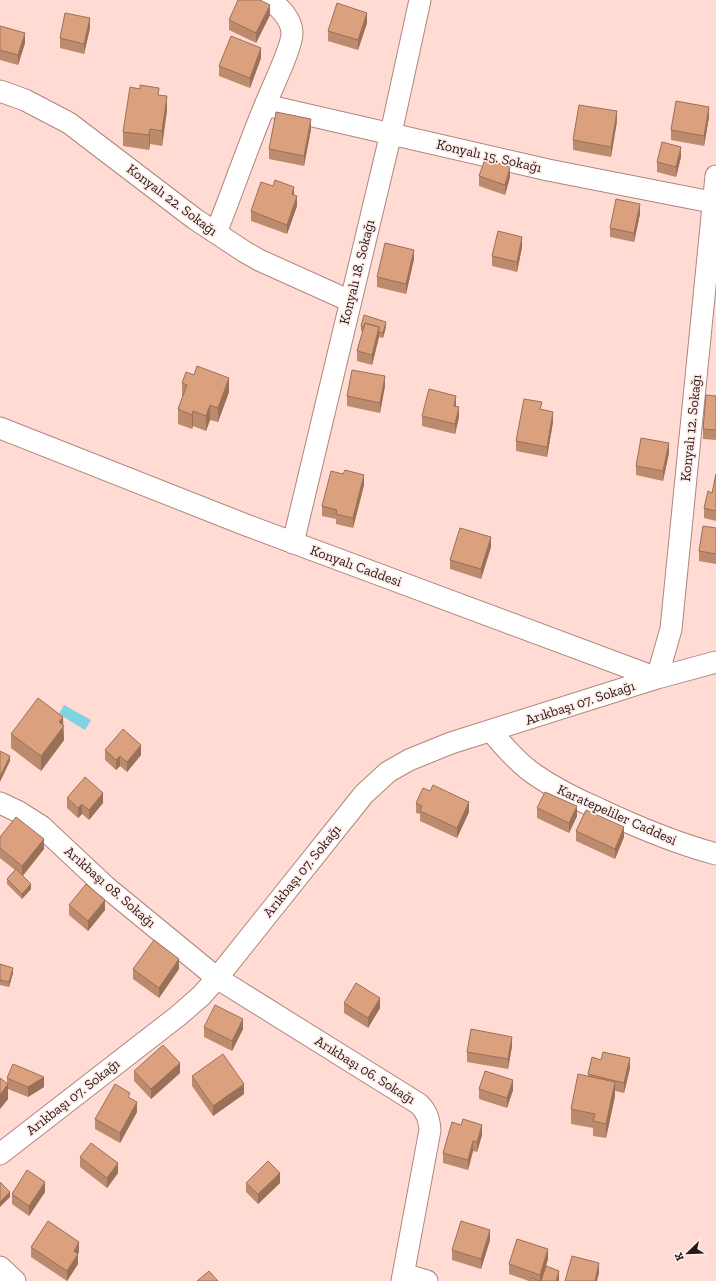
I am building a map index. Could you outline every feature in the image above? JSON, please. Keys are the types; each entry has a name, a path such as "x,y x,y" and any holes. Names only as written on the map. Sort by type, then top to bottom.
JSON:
{"street":[{"path":"216,234 289,46 292,32 289,21 282,10 270,0"},
{"name":"Konyalı 18. Sokağı","path":"293,543 391,133 420,0"},
{"name":"Konyalı 22. Sokağı","path":"0,91 24,100 69,123 216,234 259,260 350,301"},
{"name":"Konyalı 15. Sokağı","path":"265,105 548,170 715,203"},
{"name":"Konyalı 12. Sokağı","path":"657,678 671,629 715,203 716,176"},
{"name":"Konyalı Caddesi","path":"0,428 293,543 657,678"},
{"path":"657,678 716,662"},
{"name":"Arıkbaşı 07. Sokağı","path":"0,1154 178,1016 200,996 217,978 364,794 388,772 409,760 451,743 657,678"},
{"name":"Karatepeliler Caddesi","path":"491,731 516,760 554,787 613,816 655,834 716,854"},
{"name":"Arıkbaşı 08. Sokağı","path":"0,803 19,812 41,826 105,886 217,978"},
{"name":"Arıkbaşı 06. Sokağı","path":"217,978 419,1104 425,1111 429,1120 430,1130 403,1277"},
{"path":"0,1268 15,1281"},
{"path":"403,1277 427,1281"}],"water":[{"path":"64,705 91,720 85,730 59,714"}],"building":[{"path":"238,0 260,0 270,5 256,33 229,20"},
{"path":"337,3 367,13 358,40 328,31"},
{"path":"65,13 90,18 84,44 60,38"},
{"path":"0,26 25,33 18,55 0,50"},
{"path":"231,36 261,48 250,78 219,66"},
{"path":"140,85 159,88 158,95 167,96 162,131 150,129 149,135 123,132 130,87 140,89"},
{"path":"676,101 709,107 704,136 671,130"},
{"path":"579,105 617,111 611,147 573,140"},
{"path":"276,112 311,119 304,156 269,149"},
{"path":"662,142 681,147 676,167 657,162"},
{"path":"485,159 510,167 505,185 479,176"},
{"path":"275,180 294,187 292,194 297,196 287,225 251,211 261,182 273,186"},
{"path":"616,199 640,204 634,233 610,228"},
{"path":"498,231 522,237 517,262 492,256"},
{"path":"385,243 414,250 406,284 377,277"},
{"path":"364,315 386,322 383,333 379,332 379,327 365,323 364,327 361,326"},
{"path":"365,323 379,327 372,355 357,351"},
{"path":"197,366 229,378 218,408 210,405 206,416 193,411 192,415 178,409 187,385 182,383 186,372 194,375"},
{"path":"352,370 385,376 380,403 347,396"},
{"path":"429,389 456,396 454,406 459,407 455,424 422,416"},
{"path":"706,395 716,396 716,430 703,429"},
{"path":"524,399 542,402 540,409 553,412 547,447 516,441"},
{"path":"641,438 669,443 663,471 636,466"},
{"path":"345,470 364,475 353,518 336,514 337,510 322,506 331,471 343,474"},
{"path":"716,474 716,511 704,508 708,491 712,493"},
{"path":"703,526 716,528 716,554 699,551"},
{"path":"460,528 491,537 481,569 450,560"},
{"path":"38,698 63,717 59,722 64,726 41,756 11,734"},
{"path":"123,729 141,745 127,762 120,756 116,760 105,750"},
{"path":"0,751 10,756 0,777"},
{"path":"85,777 103,793 89,810 82,804 78,808 67,798"},
{"path":"433,785 469,802 457,828 420,811 422,806 416,803 423,788 430,791"},
{"path":"545,792 577,806 569,823 537,808"},
{"path":"586,810 624,827 615,849 576,831"},
{"path":"16,817 44,839 22,866 0,848 0,837"},
{"path":"16,869 31,884 22,894 7,879"},
{"path":"86,884 105,900 88,921 69,905"},
{"path":"154,940 179,959 159,988 133,969"},
{"path":"0,964 13,968 9,982 0,980"},
{"path":"356,983 380,998 368,1018 344,1003"},
{"path":"215,1005 243,1019 232,1041 204,1027"},
{"path":"471,1029 512,1037 508,1059 467,1052"},
{"path":"163,1045 180,1063 151,1089 134,1071"},
{"path":"603,1052 630,1058 624,1083 588,1074 592,1057 601,1060"},
{"path":"223,1054 244,1084 213,1106 192,1076"},
{"path":"13,1064 44,1077 28,1087 7,1078"},
{"path":"485,1071 513,1080 507,1098 479,1089"},
{"path":"578,1074 615,1082 606,1124 593,1121 595,1114 571,1109"},
{"path":"0,1078 8,1084 0,1095"},
{"path":"115,1084 130,1093 128,1097 137,1102 120,1133 95,1119"},
{"path":"463,1119 482,1125 477,1142 473,1141 468,1160 443,1153 452,1122 461,1125"},
{"path":"91,1143 118,1163 107,1178 80,1157"},
{"path":"268,1161 280,1173 258,1194 246,1183"},
{"path":"27,1170 45,1182 29,1206 12,1194"},
{"path":"0,1182 10,1192 0,1202"},
{"path":"48,1221 79,1242 74,1251 78,1254 67,1271 31,1247"},
{"path":"461,1221 490,1230 481,1259 452,1250"},
{"path":"517,1239 548,1249 540,1275 509,1264"},
{"path":"572,1256 599,1263 595,1281 565,1281"},
{"path":"546,1266 559,1271 556,1281 541,1281"},
{"path":"209,1271 218,1281 197,1281"},
{"path":"531,1278 540,1281 530,1281"}]}
